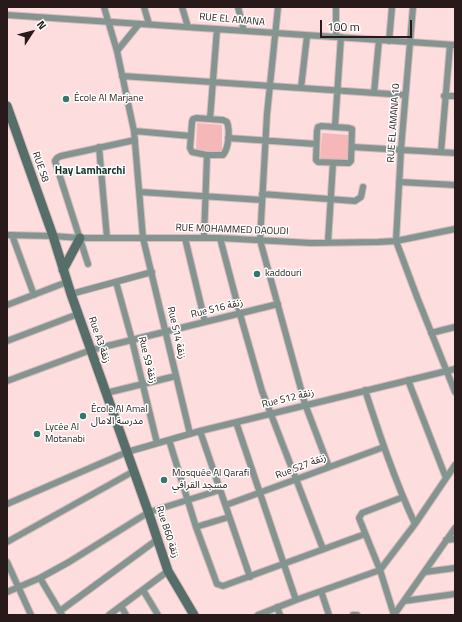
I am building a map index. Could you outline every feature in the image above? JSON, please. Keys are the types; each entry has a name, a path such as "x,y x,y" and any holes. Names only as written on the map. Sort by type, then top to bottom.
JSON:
{"street":[{"name":"Rue S14 زنقة","path":"104,7 117,51 134,131 143,238 190,434"},
{"path":"144,7 149,24"},
{"path":"182,7 188,27"},
{"path":"238,7 244,31"},
{"path":"278,7 269,86 260,240 305,404 329,467"},
{"path":"335,126 338,91 339,37 336,7"},
{"path":"389,41 392,7"},
{"name":"RUE EL AMANA 10","path":"396,241 401,149 413,7"},
{"name":"RUE EL AMANA","path":"7,15 452,45"},
{"path":"117,51 139,24"},
{"path":"210,119 217,29"},
{"path":"301,88 306,36"},
{"path":"374,93 378,40"},
{"path":"441,152 444,96 452,45"},
{"path":"122,76 405,95"},
{"path":"444,96 455,96"},
{"name":"RUE S8","path":"7,106 52,236"},
{"path":"193,119 210,119 224,120 227,122 228,138 226,150 223,155 207,155 192,152 190,148 193,119"},
{"path":"335,126 352,129 350,162 346,164 318,162 316,160 316,144 318,127 335,126"},
{"path":"134,131 191,136"},
{"path":"228,138 316,144"},
{"path":"88,264 55,161 61,156 135,140"},
{"path":"99,147 107,238"},
{"path":"352,147 455,153"},
{"path":"204,238 204,196 207,155"},
{"path":"328,242 333,163"},
{"path":"400,182 455,185"},
{"path":"140,192 204,196 330,199 346,201 358,200 361,197 363,187"},
{"name":"RUE MOHAMMED DAOUDI","path":"10,235 80,238 220,238 311,243 396,241 455,229"},
{"path":"10,235 34,295"},
{"name":"Rue A3 زنقة","path":"52,236 127,452"},
{"path":"63,270 80,238"},
{"path":"185,238 205,322"},
{"path":"220,238 262,391 323,549"},
{"path":"396,241 455,392"},
{"path":"71,294 152,272"},
{"path":"7,305 67,282"},
{"name":"Rue S9 زنقة","path":"116,282 157,443"},
{"name":"Rue S16 زنقة","path":"7,380 91,350 278,304"},
{"path":"7,341 78,314"},
{"path":"431,333 455,327"},
{"name":"Rue S12 زنقة","path":"7,504 127,452 200,431 305,404 455,369"},
{"path":"106,394 176,376"},
{"path":"408,380 446,478"},
{"path":"365,390 402,497 415,524"},
{"path":"236,422 261,492 296,600"},
{"path":"200,431 250,577"},
{"path":"169,440 196,527 217,584 223,586 250,577 364,534"},
{"name":"Rue S27 زنقة","path":"226,505 384,447"},
{"name":"Rue B60 زنقة","path":"127,452 149,512 168,571 194,615"},
{"path":"258,615 380,570 415,524 455,465"},
{"path":"7,542 134,471"},
{"path":"7,592 40,578 70,562 149,512 220,490"},
{"path":"394,615 380,570 364,534 359,518 360,515 402,497"},
{"path":"196,527 229,517"},
{"path":"394,615 455,528"},
{"path":"40,578 61,613 158,539"},
{"path":"446,540 455,539"},
{"path":"7,562 31,615"},
{"path":"424,572 455,568"},
{"path":"109,615 168,571"},
{"path":"143,590 158,615"},
{"path":"321,591 329,615"},
{"path":"404,601 455,594"},
{"path":"121,606 126,615"},
{"path":"277,607 280,615"}],"shaded area":[{"path":"197,123 222,125 222,153 196,149"},
{"path":"322,133 348,135 348,160 320,159"}],"place":[{"name":"École Al Marjane","path":"66,99"},
{"name":"kaddouri","path":"257,274"},
{"name":"École Al Amal مدرسة الامال","path":"83,416"},
{"name":"Lycée Al Motanabi","path":"37,434"},
{"name":"Mosquée Al Qarafi مسجد القرافي","path":"164,480"}],"district":[{"name":"Hay Lamharchi","path":"90,171"}]}
